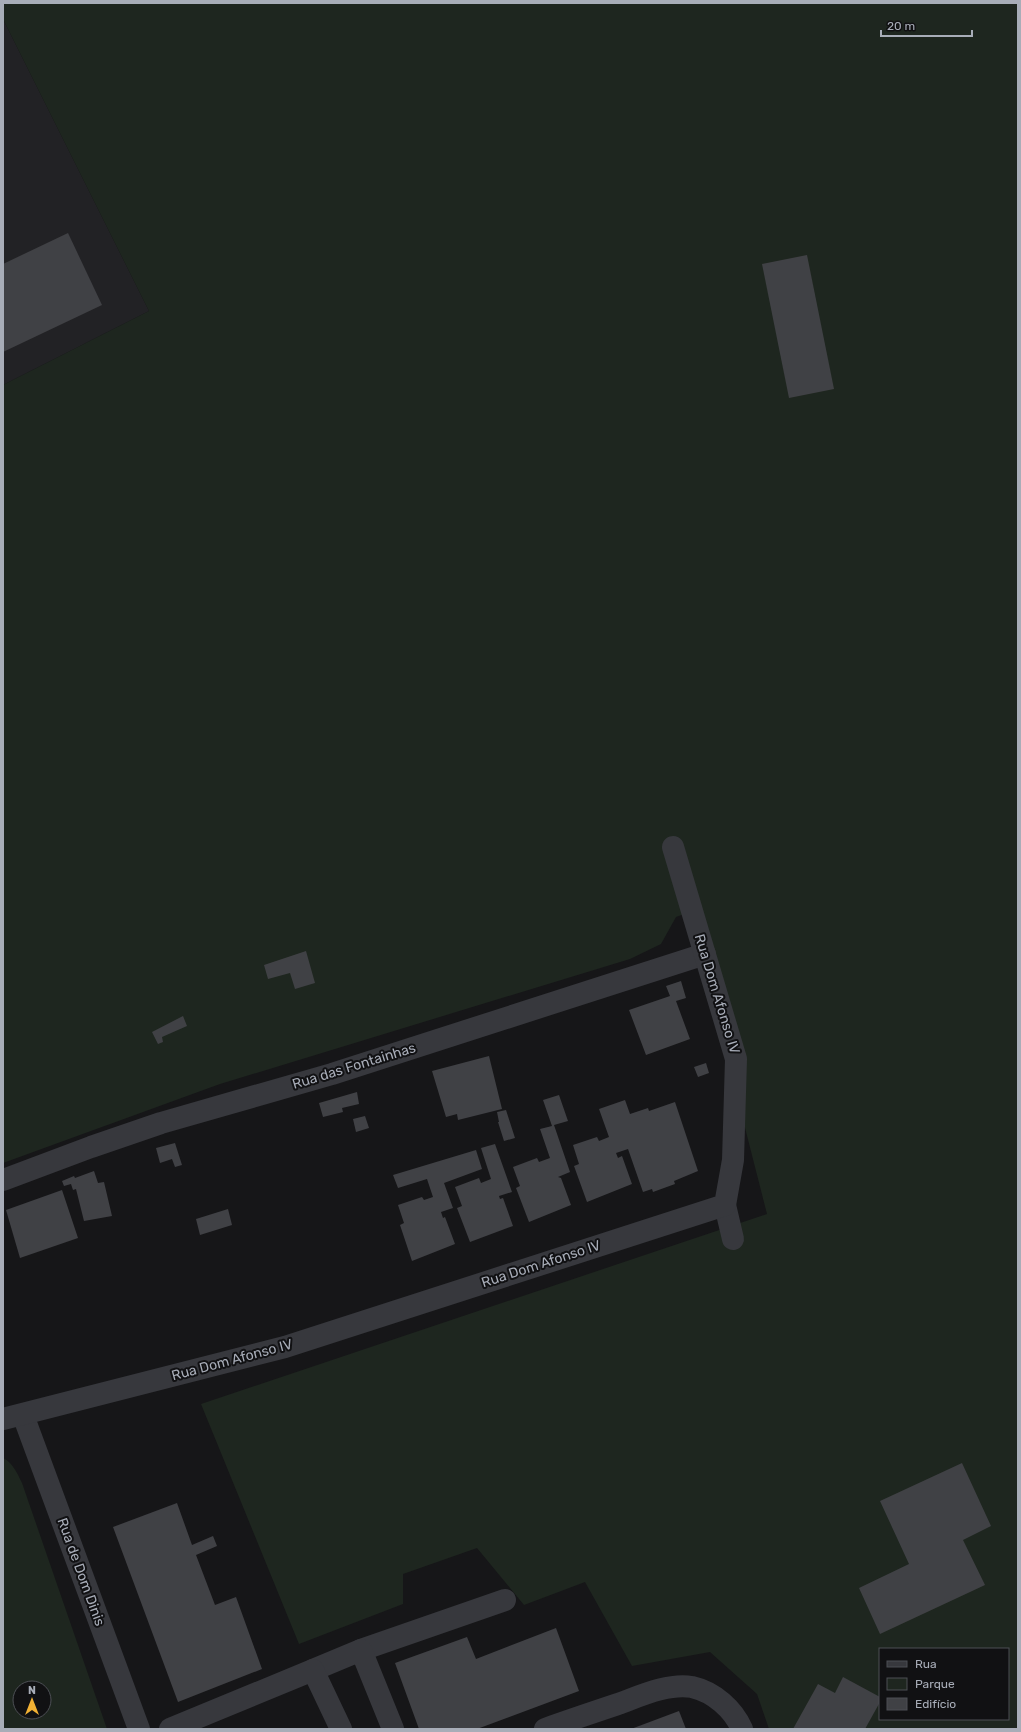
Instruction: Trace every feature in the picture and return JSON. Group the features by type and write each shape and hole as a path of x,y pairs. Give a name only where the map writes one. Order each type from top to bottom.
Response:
{"street":[{"name":"Rua Dom Afonso IV","path":"13,1417 285,1347 724,1205 733,1160 736,1059 673,848"},
{"name":"Rua das Fontainhas","path":"3,1180 161,1123 332,1074 705,954"},
{"path":"724,1205 733,1239"},
{"name":"Rua de Dom Dinis","path":"13,1417 139,1729"},
{"path":"170,1729 361,1650 505,1600"},
{"path":"361,1650 393,1729"},
{"path":"313,1670 341,1729"},
{"path":"545,1729 652,1692 671,1688 692,1687 719,1700 729,1709 742,1729"}],"shaded area":[{"path":"3,19 149,311 3,385"}],"green space":[{"path":"3,3 1018,3 1018,1729 769,1729 757,1694 710,1652 632,1666 585,1582 524,1605 477,1548 403,1574 403,1604 299,1644 201,1404 767,1214 690,912 676,917 661,944 630,959 220,1084 3,1163 3,385 149,311 3,19"},
{"path":"3,1458 12,1465 22,1483 107,1729 3,1729"}],"building":[{"path":"68,233 102,305 3,352 3,264"},
{"path":"807,255 834,389 789,398 762,264"},
{"path":"306,951 315,983 295,989 290,973 268,979 264,965"},
{"path":"681,981 686,998 676,1001 690,1039 646,1055 629,1010 670,996 666,986"},
{"path":"183,1016 187,1026 162,1037 163,1042 158,1044 152,1032"},
{"path":"489,1056 502,1109 458,1120 457,1114 446,1117 432,1071"},
{"path":"706,1063 709,1073 698,1077 694,1067"},
{"path":"357,1092 359,1104 342,1108 343,1112 323,1117 319,1103"},
{"path":"559,1095 568,1121 554,1125 570,1172 558,1177 561,1178 571,1205 529,1222 516,1188 520,1186 513,1167 537,1158 539,1162 550,1158 540,1129 552,1126 543,1100"},
{"path":"625,1100 630,1114 648,1108 649,1111 675,1102 698,1171 674,1181 675,1184 653,1192 652,1189 643,1192 628,1149 616,1153 618,1158 622,1156 632,1184 587,1202 574,1166 579,1164 573,1145 597,1137 599,1141 609,1137 599,1109"},
{"path":"506,1110 515,1138 504,1141 498,1122 497,1112"},
{"path":"365,1116 369,1128 356,1132 353,1119"},
{"path":"175,1143 182,1165 175,1167 172,1159 160,1163 156,1148"},
{"path":"495,1144 512,1192 499,1196 500,1199 503,1198 513,1226 470,1242 457,1208 462,1206 455,1187 479,1178 481,1183 491,1179 481,1148"},
{"path":"476,1150 482,1169 444,1183 453,1208 441,1212 443,1218 445,1217 455,1244 412,1261 400,1225 404,1223 398,1205 422,1197 424,1200 433,1197 427,1179 398,1188 393,1175"},
{"path":"94,1171 98,1183 104,1182 112,1216 84,1221 76,1189 73,1190 71,1184 64,1186 62,1181"},
{"path":"62,1190 78,1238 20,1258 6,1210"},
{"path":"228,1209 232,1225 200,1235 196,1219"},
{"path":"962,1463 991,1526 963,1540 985,1585 880,1634 859,1588 909,1564 880,1501"},
{"path":"177,1503 192,1545 213,1536 217,1546 196,1555 215,1605 236,1597 262,1669 178,1702 113,1527"},
{"path":"556,1628 579,1691 477,1729 419,1729 395,1663 467,1637 476,1659"},
{"path":"843,1677 879,1696 879,1704 865,1729 793,1729 818,1684 835,1693"},
{"path":"679,1711 686,1729 631,1729"}]}
